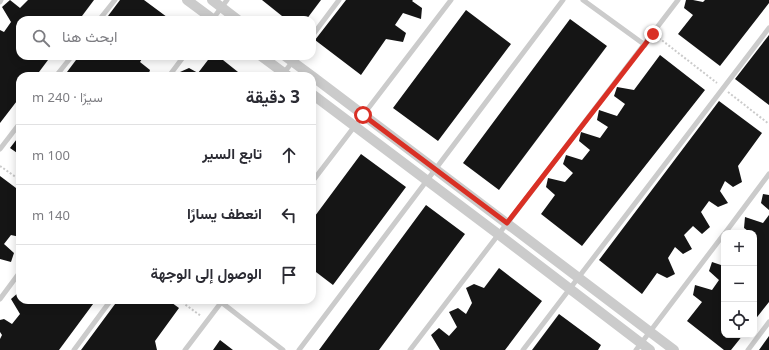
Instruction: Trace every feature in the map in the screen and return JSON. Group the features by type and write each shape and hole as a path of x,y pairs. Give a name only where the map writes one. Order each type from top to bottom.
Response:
{"street":[{"path":"187,0 207,16"},
{"path":"212,0 224,4 234,16"},
{"path":"266,60 281,72"},
{"path":"294,60 308,72"},
{"path":"316,79 674,350"},
{"path":"316,97 570,289 639,347 650,350"}],"lane":[{"path":"103,16 115,0"},
{"path":"316,31 339,0"},
{"path":"316,177 451,0"},
{"path":"299,350 563,0"},
{"path":"583,0 645,45"},
{"path":"410,350 678,0"},
{"path":"215,16 224,4"},
{"path":"523,350 769,28"},
{"path":"59,72 69,60"},
{"path":"172,72 181,60"},
{"path":"286,72 291,60"},
{"path":"0,149 16,128"},
{"path":"726,230 769,174"},
{"path":"639,347 721,237"},
{"path":"0,299 16,277"},
{"path":"74,350 108,304"},
{"path":"185,350 220,304"},
{"path":"226,304 283,350"},
{"path":"748,350 769,322"}],"path":[{"path":"653,34 769,124"},
{"path":"0,166 16,177"},
{"path":"184,304 207,321"}],"building":[{"path":"10,0 20,8 28,0 94,0 82,16 16,16 16,60 48,60 39,72 16,72 16,102 0,123 0,30 4,32 11,22 2,7"},
{"path":"120,0 144,0 166,16 108,16"},
{"path":"262,0 321,0 309,16 282,16"},
{"path":"346,0 413,0 412,1 422,8 421,19 403,13 395,25 406,33 403,42 386,39 361,75 316,41 316,39"},
{"path":"686,0 703,2 705,0 769,0 769,3 720,66 678,34 693,15 684,8"},
{"path":"466,10 511,44 438,141 393,108"},
{"path":"570,19 607,46 499,190 463,163"},
{"path":"769,35 769,105 735,79"},
{"path":"660,55 705,90 582,246 541,214 555,195 546,187 548,178 565,182 573,173 563,164 566,155 582,160 590,150 579,141 581,132 600,138 608,127 597,120 599,110 617,116 625,104 614,96 617,87 634,90"},
{"path":"76,60 141,60 140,62 150,70 149,72 67,72"},
{"path":"208,60 223,60 238,72 199,72"},
{"path":"189,68 196,72 180,72"},
{"path":"719,101 762,133 738,166 742,182 733,187 725,181 720,191 728,203 718,207 709,201 701,212 710,227 702,234 693,226 684,235 692,249 683,254 675,247 668,258 675,274 667,278 657,273 642,294 599,260"},
{"path":"16,140 16,152 10,148"},
{"path":"361,154 406,187 333,285 316,272 316,215"},
{"path":"0,176 16,188 16,236 11,235 4,244 14,253 11,262 0,259"},
{"path":"763,194 769,195 769,210 761,203"},
{"path":"426,205 465,234 379,350 319,350"},
{"path":"769,215 769,302 757,317 757,230 747,230 744,228 745,217 763,223"},
{"path":"712,262 721,265 721,338 741,338 731,350 724,350 687,321 702,302 693,295 695,285 712,290 719,280 709,271"},
{"path":"499,268 542,301 505,350 440,350 431,335 439,328 449,336 457,327 449,312 458,308 466,314 472,303 466,288 474,284 484,288"},
{"path":"16,295 16,304 93,304 59,350 0,350 0,339 2,335 0,332 0,320 4,319 12,324 20,314 11,299"},
{"path":"115,304 174,304 179,308 155,341 157,350 81,350"},
{"path":"559,314 601,345 598,350 532,350"},
{"path":"769,336 769,350 759,350"},
{"path":"220,340 233,350 213,350"}],"route":[{"path":"363,115 507,223 653,34"}]}
